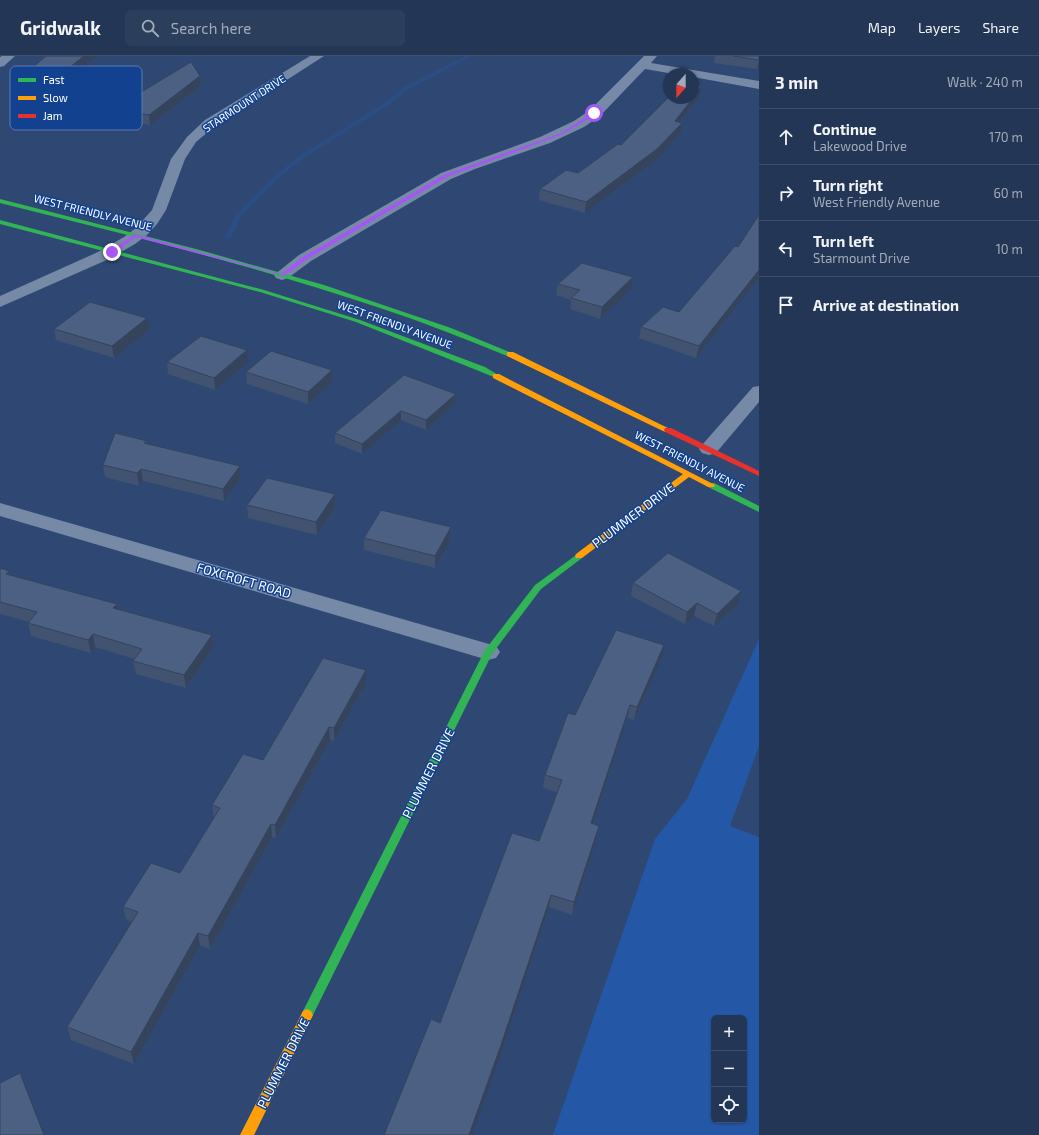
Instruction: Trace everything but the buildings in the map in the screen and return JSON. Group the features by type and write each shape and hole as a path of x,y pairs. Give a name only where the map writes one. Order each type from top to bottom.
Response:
{"main road":[{"name":"WEST FRIENDLY AVENUE","path":"0,201 135,235 282,275 379,304 455,331 519,358 759,474"},
{"name":"WEST FRIENDLY AVENUE","path":"0,222 262,290 366,324 482,369 759,509"},
{"name":"PLUMMER DRIVE","path":"247,1135 488,652 538,587 688,474"}],"street":[{"path":"0,64 9,56"},
{"name":"STARMOUNT DRIVE","path":"0,302 112,252 135,235 146,226 159,211 177,159 195,135 210,123 318,56"},
{"path":"282,275 305,258 446,176 545,140 578,124 594,113 646,61 759,85"},
{"path":"708,449 759,391"},
{"name":"FOXCROFT ROAD","path":"0,509 488,652"}],"shaded area":[{"path":"759,639 759,746 730,826 759,837 759,1135 553,1135 655,839 687,799"}],"waterway":[{"path":"228,238 237,217 277,177 300,158 388,103 406,88 470,56"}],"traffic: fast":[{"path":"0,201 258,268 322,287 448,329 510,354"},
{"path":"0,222 262,291 358,321 482,369 496,376"},
{"path":"711,485 759,509"},
{"path":"307,1015 488,652 538,587 579,556"}],"traffic: slow":[{"path":"510,354 668,430"},
{"path":"496,376 711,485"},
{"path":"579,556 688,474"},
{"path":"247,1135 307,1015"}],"traffic: jam":[{"path":"668,430 759,474"}],"route":[{"path":"112,252 135,235 282,275 305,258 446,176 562,133 594,113"}]}
